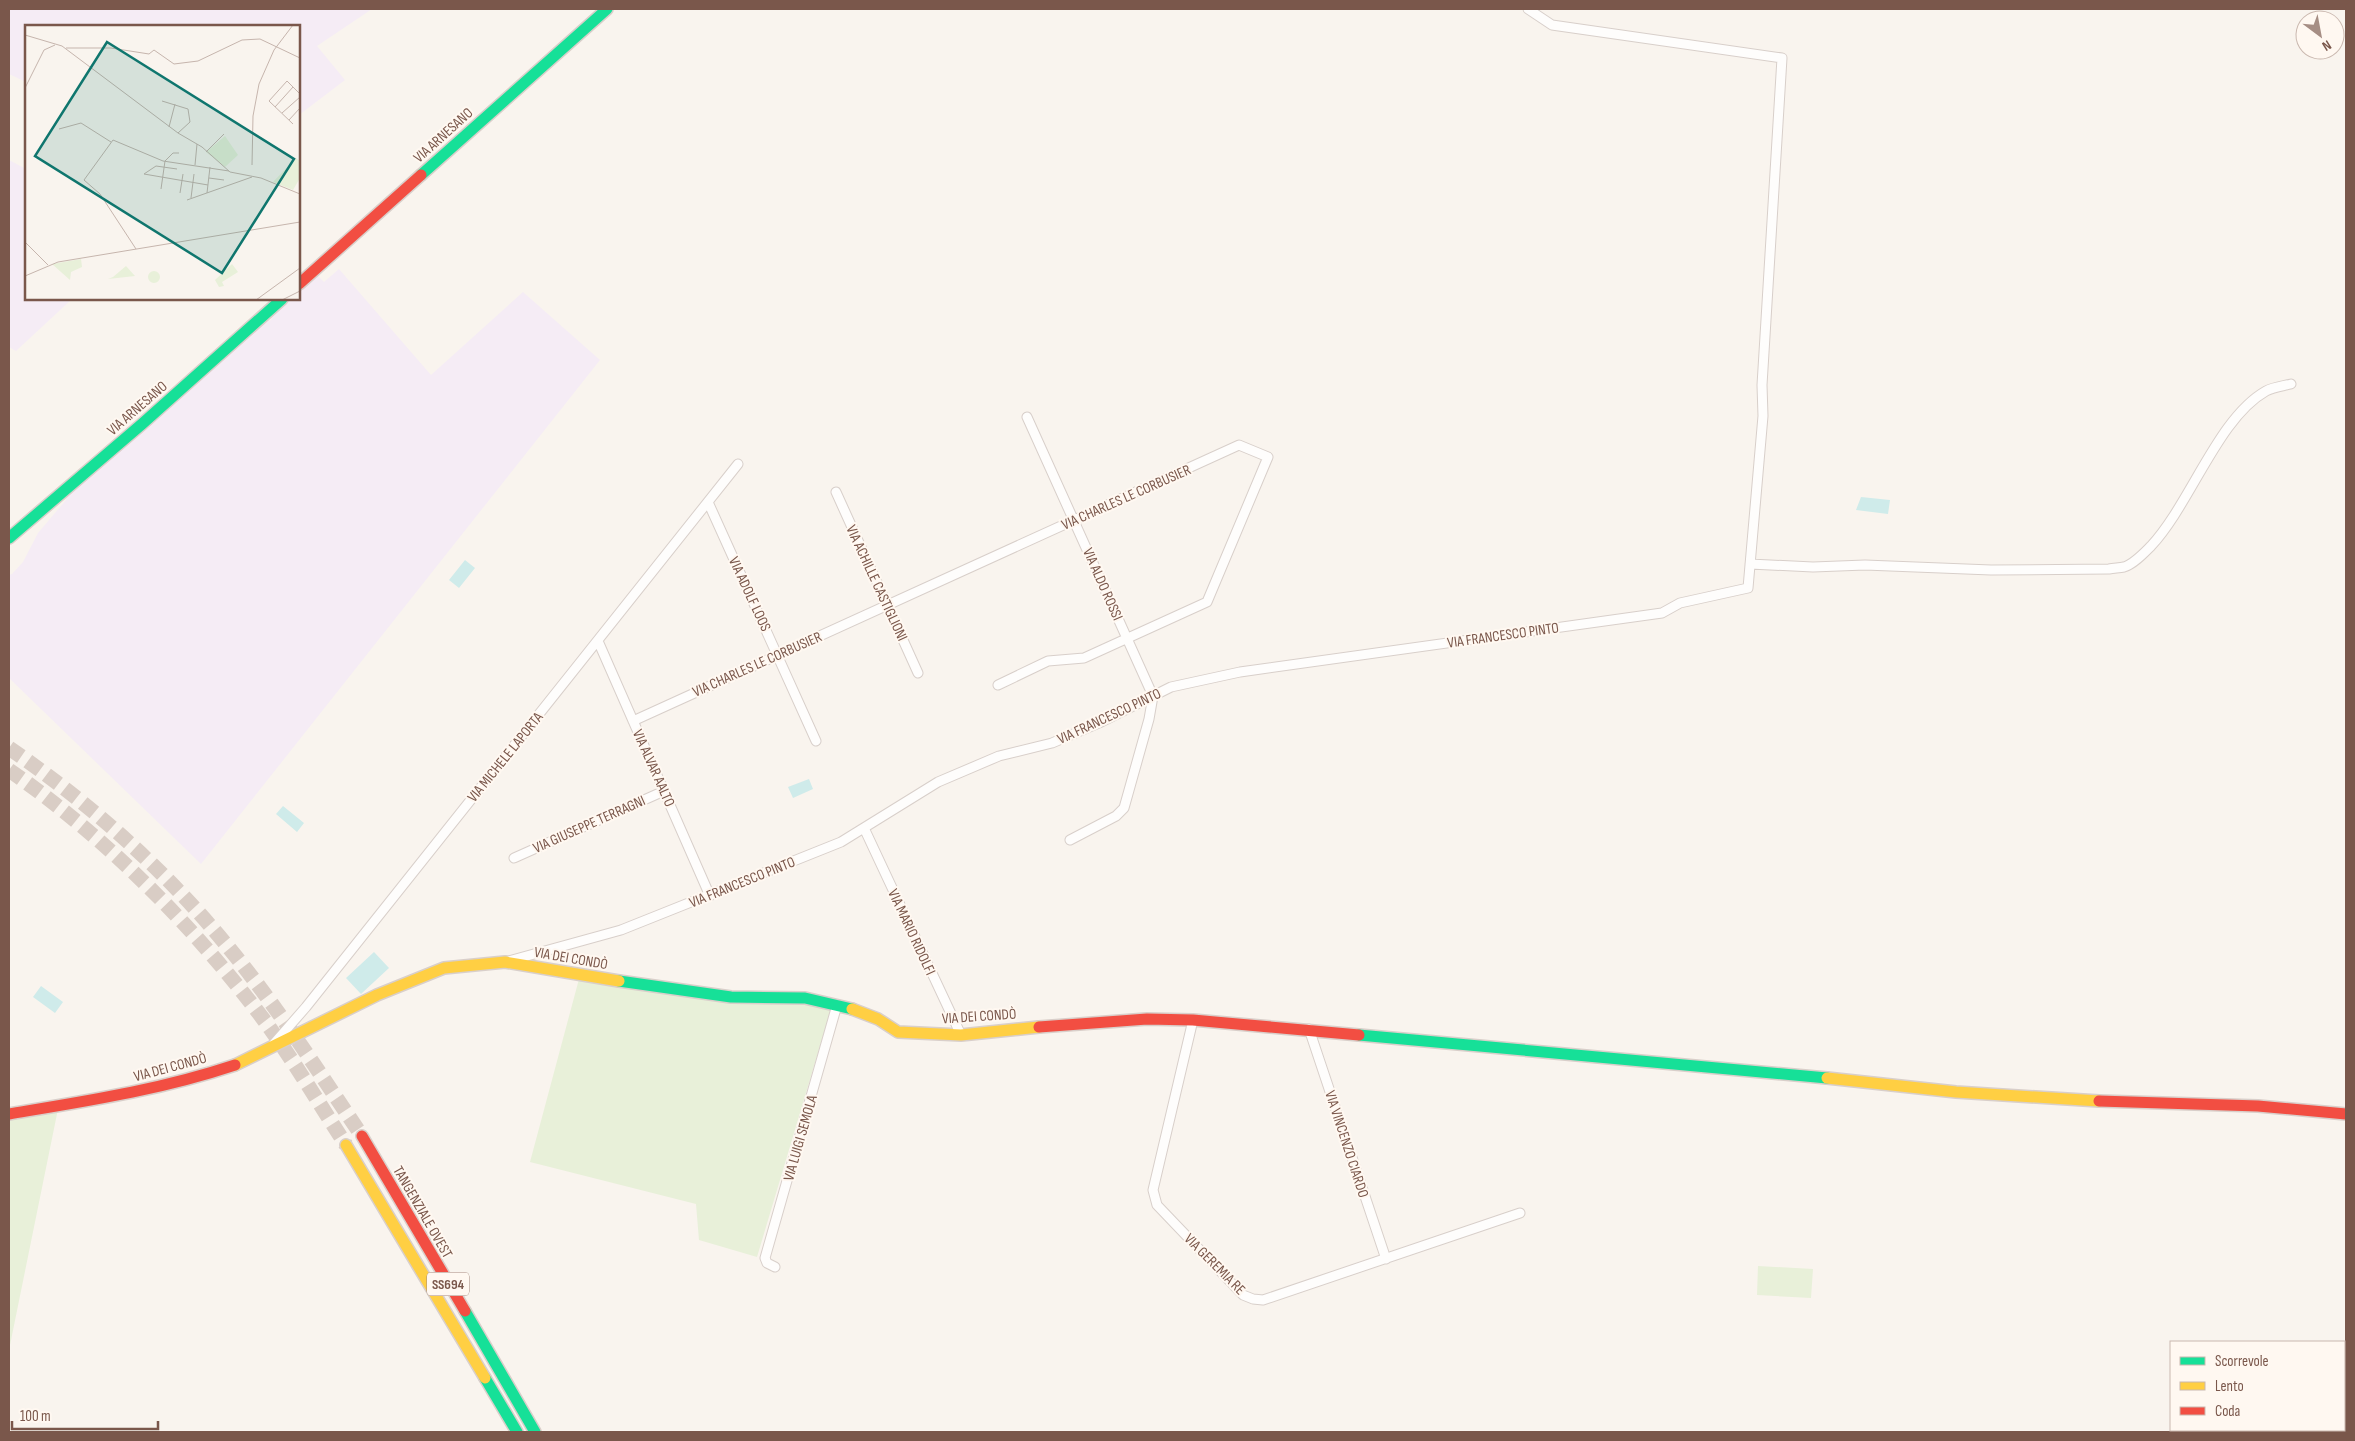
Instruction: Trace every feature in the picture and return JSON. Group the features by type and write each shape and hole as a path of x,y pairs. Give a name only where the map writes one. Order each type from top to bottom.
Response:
{"main road":[{"name":"VIA ARNESANO","path":"300,283 607,9"},
{"name":"VIA ARNESANO","path":"9,538 142,424 281,300"},
{"name":"VIA DEI CONDÒ","path":"9,1114 139,1092 186,1081 243,1062 377,995 444,968 505,962 731,997 804,998 837,1005 878,1019 898,1032 961,1035 1000,1030 1147,1019 1194,1020 1309,1029 1536,1052 1737,1068 1956,1092 2088,1101 2258,1106 2346,1114"},
{"name":"TANGENZIALE OVEST","path":"362,1136 535,1432"},
{"name":"TANGENZIALE OVEST","path":"346,1145 517,1432"}],"street":[{"path":"1528,9 1552,25 1782,58 1762,385 1763,416 1750,564 1813,567 1866,565 1991,570 2109,569 2126,566 2142,554 2166,528 2232,422 2250,402 2267,390 2292,384"},
{"name":"VIA ALDO ROSSI","path":"1027,417 1153,696"},
{"name":"VIA CHARLES LE CORBUSIER","path":"633,721 1240,445 1268,457 1207,602 1084,658 1048,661 998,685"},
{"name":"VIA MICHELE LAPORTA","path":"269,1049 312,999 738,464"},
{"name":"VIA ACHILLE CASTIGLIONI","path":"836,492 918,673"},
{"name":"VIA ADOLF LOOS","path":"708,502 816,741"},
{"name":"VIA FRANCESCO PINTO","path":"505,962 621,930 841,842 938,782 999,756 1052,743 1099,723 1171,687 1240,672 1662,613 1680,603 1748,588 1750,564"},
{"name":"VIA ALVAR AALTO","path":"598,641 710,896"},
{"path":"1070,840 1116,816 1124,808 1149,719 1153,696"},
{"name":"VIA GIUSEPPE TERRAGNI","path":"514,858 664,791"},
{"name":"VIA MARIO RIDOLFI","path":"864,828 961,1035"},
{"name":"VIA LUIGI SEMOLA","path":"775,1267 767,1263 766,1258 837,1005"},
{"name":"VIA GEREMIA RE","path":"1194,1020 1153,1190 1157,1205 1243,1295 1252,1299 1263,1300 1520,1213"},
{"name":"VIA VINCENZO CIARDO","path":"1309,1029 1386,1259"}],"shaded area":[{"path":"9,9 372,9 317,46 345,80 300,114 300,25 25,25 25,82 9,74"},
{"path":"9,160 25,168 25,300 71,300 16,351 9,347"},
{"path":"339,269 431,375 523,292 600,360 201,864 9,678 9,575 23,562 38,533 66,500 66,494 267,319 270,321 274,315 273,312 287,300 300,300 300,288 316,274 324,282"}],"green space":[{"path":"579,979 705,1000 804,1001 831,1009 757,1257 699,1240 696,1204 530,1162"},
{"path":"58,1109 9,1350 9,1119"},
{"path":"1758,1266 1813,1269 1811,1298 1757,1295"}],"water":[{"path":"1861,497 1890,500 1888,514 1856,510"},
{"path":"465,560 475,568 459,588 449,580"},
{"path":"809,779 813,789 793,798 788,787"},
{"path":"283,806 304,823 297,832 276,814"},
{"path":"374,952 389,968 361,994 346,978"},
{"path":"41,986 63,1002 55,1013 33,997"}],"tunnel":[{"path":"9,748 96,814 176,888 243,965 296,1037 362,1136"},
{"path":"9,770 81,825 148,886 180,919 267,1024 346,1145"}],"traffic: fast":[{"path":"421,175 607,9"},
{"path":"9,538 142,424 281,300"},
{"path":"619,981 731,997 805,998 852,1009"},
{"path":"1359,1035 1827,1078"},
{"path":"465,1311 535,1432"},
{"path":"485,1378 517,1432"}],"traffic: slow":[{"path":"235,1065 377,995 444,968 505,962 619,981"},
{"path":"852,1009 878,1019 898,1032 961,1035 1039,1027"},
{"path":"1827,1078 1956,1092 2099,1101"},
{"path":"346,1145 485,1378"}],"traffic: jam":[{"path":"300,283 421,175"},
{"path":"1039,1027 1147,1019 1193,1020 1359,1035"},
{"path":"9,1114 151,1088 235,1065"},
{"path":"2099,1101 2258,1106 2346,1114"},
{"path":"362,1136 465,1311"}]}
